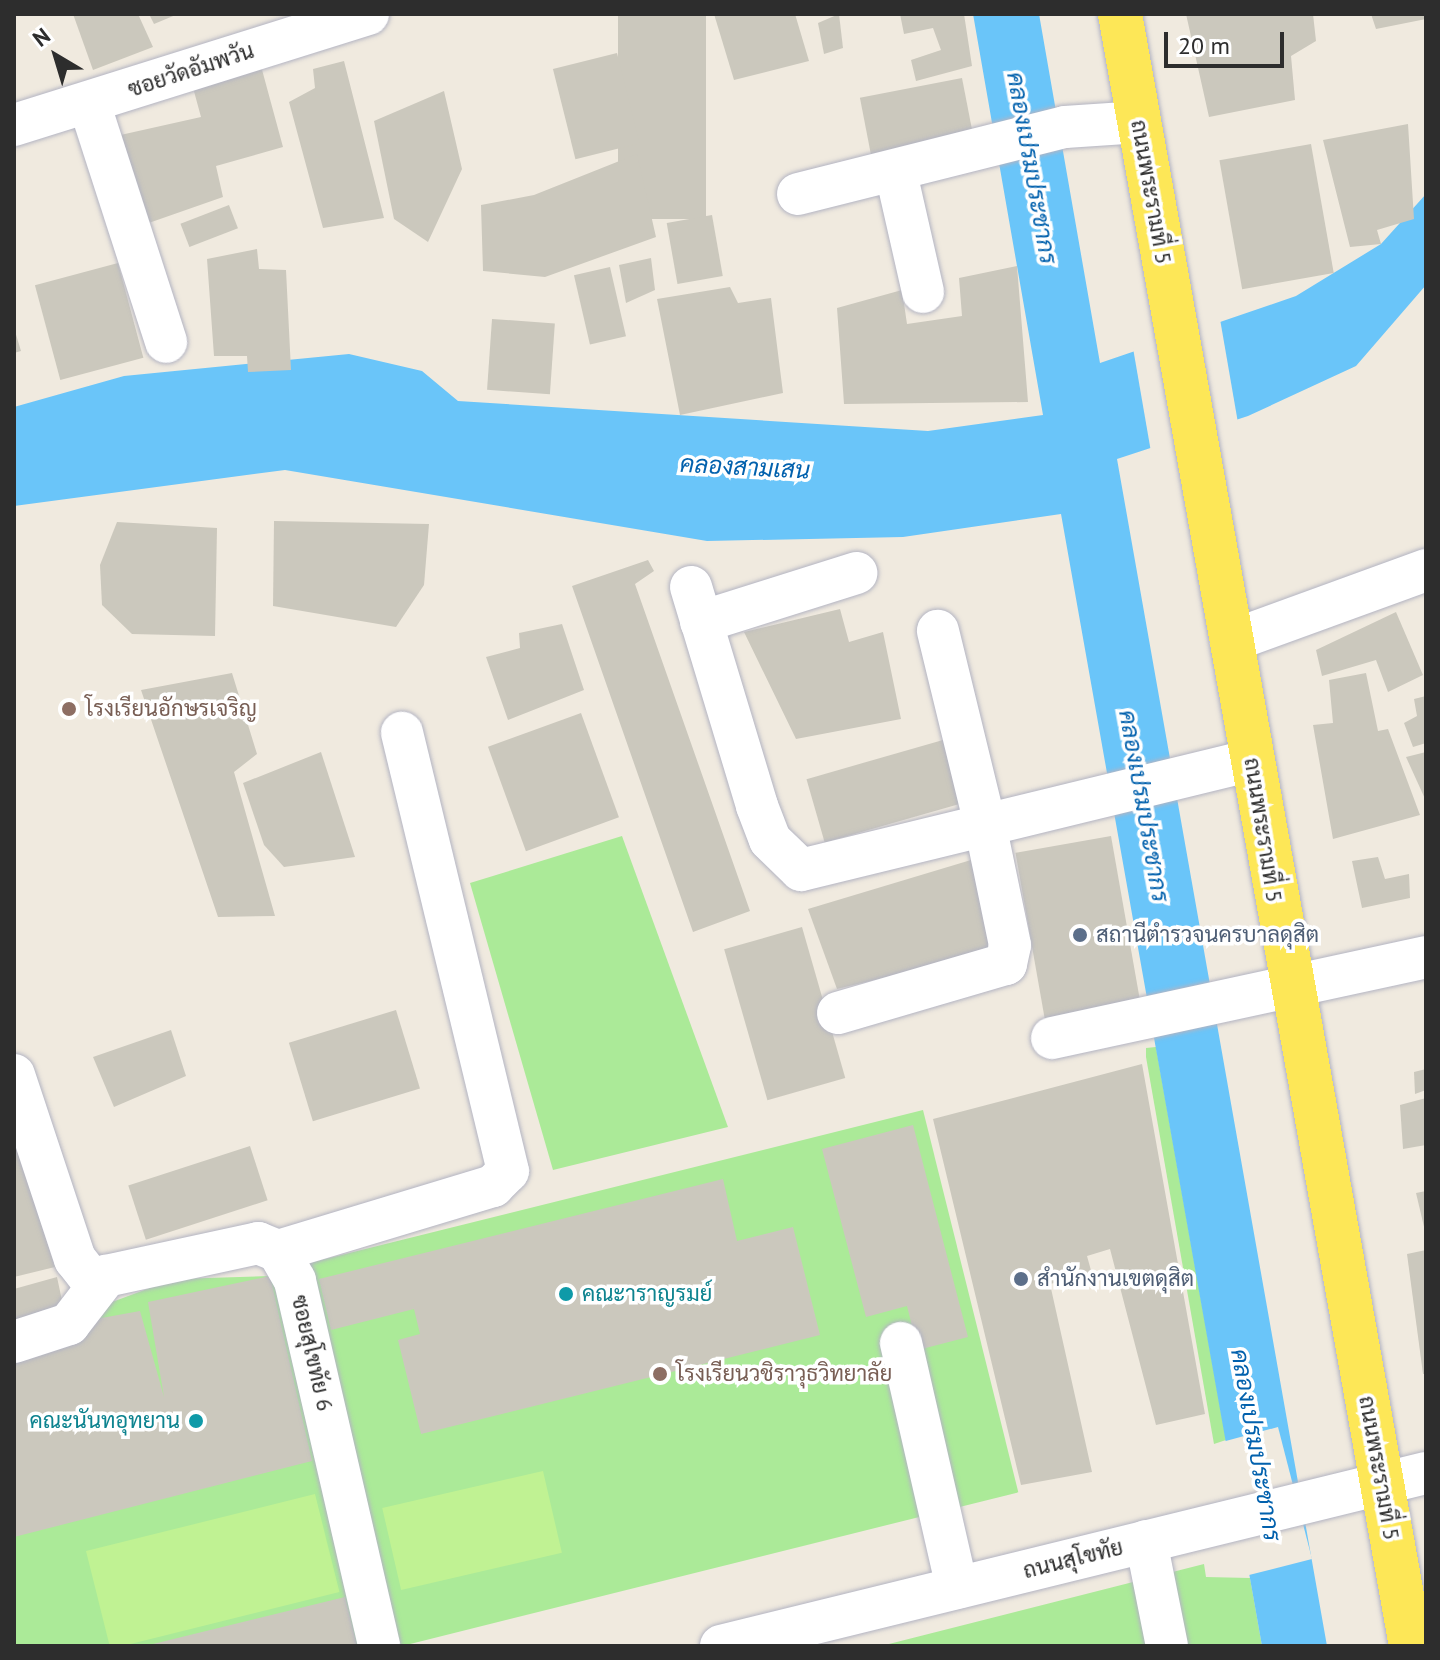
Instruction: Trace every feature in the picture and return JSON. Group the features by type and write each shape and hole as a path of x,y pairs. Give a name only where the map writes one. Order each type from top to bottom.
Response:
{"main road":[{"name":"ถนนพระรามที่ 5","path":"1120,14 1252,760 1288,985 1411,1646"}],"street":[{"name":"ซอยวัดอัมพวัน","path":"14,125 368,14"},
{"path":"89,103 166,342"},
{"path":"798,194 896,173 1065,127 1141,137"},
{"path":"896,173 923,292"},
{"path":"1228,625 1426,570"},
{"path":"856,573 696,605 757,806 784,858 801,870 825,868 1103,793 1252,760"},
{"path":"838,1013 1006,964 1010,945 985,824 938,631"},
{"path":"14,1342 69,1324 86,1310 95,1285 106,1276 258,1243 278,1251 493,1186 508,1171 402,733"},
{"path":"1052,1038 1146,1023 1288,985 1426,957"},
{"path":"14,1075 75,1259 95,1285"},
{"name":"ซอยสุโขทัย 6","path":"278,1251 295,1281 379,1646"},
{"path":"901,1343 957,1588"},
{"name":"ถนนสุโขทัย","path":"721,1646 1426,1473"},
{"path":"1146,1541 1167,1646"}],"green space":[{"path":"622,836 728,1127 553,1170 470,883"},
{"path":"1156,1047 1226,1440 1214,1444 1146,1057 1146,1048"},
{"name":"โรงเรียนวชิราวุธวิทยาลัย","path":"923,1110 1018,1492 400,1646 305,1264"},
{"path":"270,1276 283,1283 365,1646 14,1646 14,1354 104,1305 174,1279"},
{"path":"543,1471 562,1553 401,1590 382,1508"},
{"path":"315,1494 339,1592 123,1646 110,1646 86,1551"},
{"path":"1204,1564 1206,1577 1250,1578 1262,1646 881,1646"}],"water":[{"path":"973,14 1039,14 1100,363 1296,296 1381,244 1426,194 1426,285 1356,366 1248,416 1117,459 1327,1646 1262,1646 1061,514 903,537 707,541 285,470 14,506 14,407 124,376 349,354 422,371 458,401 928,431 1043,415"}],"pier":[{"path":"1220,319 1238,423 1151,452 1133,348"},
{"path":"1278,1427 1312,1559 1245,1576 1222,1442"}],"building":[{"path":"73,14 138,14 153,47 93,70"},
{"path":"149,14 178,14 154,24"},
{"path":"618,14 706,14 706,219 618,219"},
{"path":"714,14 795,14 809,61 734,80"},
{"path":"839,14 843,48 824,54 818,23"},
{"path":"900,14 964,14 972,66 916,81 911,60 941,50 933,28 904,34"},
{"path":"1186,14 1313,14 1316,41 1291,56 1295,100 1209,117"},
{"path":"1371,14 1426,14 1426,19 1376,29"},
{"path":"617,53 639,143 575,159 553,69"},
{"path":"344,61 384,218 323,228 289,102 315,88 313,69"},
{"path":"261,66 283,147 216,166 223,197 143,225 116,136 201,117 192,84"},
{"path":"962,78 973,137 871,157 860,98"},
{"path":"444,91 462,169 428,242 394,219 374,121"},
{"path":"1408,124 1414,219 1377,230 1381,244 1350,247 1323,140"},
{"path":"1311,144 1334,273 1242,289 1219,160"},
{"path":"637,154 656,237 545,277 483,271 481,205 534,195"},
{"path":"229,205 238,228 189,247 180,224"},
{"path":"712,215 723,276 677,284 667,223"},
{"path":"257,249 259,269 286,270 291,370 248,372 247,356 214,356 207,259"},
{"path":"651,258 655,290 626,303 619,265"},
{"path":"118,263 143,358 60,380 35,285"},
{"path":"1017,266 1028,402 844,404 837,308 902,290 907,324 962,316 959,278"},
{"path":"610,267 626,336 590,345 574,275"},
{"path":"730,287 738,303 771,298 783,393 680,415 657,299"},
{"path":"492,319 555,323 550,394 487,390"},
{"path":"14,328 21,351 14,353"},
{"path":"274,521 429,524 424,585 396,627 273,606"},
{"path":"117,522 217,528 215,636 132,634 102,605 100,565"},
{"path":"648,560 654,571 635,584 750,911 693,932 572,586"},
{"path":"840,609 849,642 883,632 901,719 796,739 744,632"},
{"path":"1396,612 1423,675 1388,692 1376,660 1322,676 1316,650"},
{"path":"562,624 584,690 508,720 486,657 520,648 519,633"},
{"path":"232,673 257,754 234,772 275,916 218,917 141,690"},
{"path":"1366,673 1378,731 1388,729 1420,815 1333,839 1313,725 1333,723 1329,680"},
{"path":"1426,696 1426,743 1413,747 1404,723 1417,716 1414,699"},
{"path":"581,713 619,817 526,851 488,747"},
{"path":"943,740 961,803 825,843 807,779"},
{"path":"321,752 355,857 284,867 264,845 243,783"},
{"path":"1426,752 1426,801 1406,757"},
{"name":"สถานีตำรวจนครบาลดุสิต","path":"1111,836 1143,1016 1047,1033 1015,853"},
{"path":"1378,857 1385,879 1409,874 1410,898 1362,908 1352,861"},
{"path":"971,860 995,951 837,989 808,909"},
{"path":"802,927 845,1078 767,1100 724,949"},
{"path":"396,1010 420,1088 313,1121 289,1043"},
{"path":"171,1030 186,1076 114,1107 93,1057"},
{"name":"สำนักงานเขตดุสิต","path":"1142,1064 1205,1414 1156,1425 1110,1249 1087,1256 1092,1274 1050,1284 1092,1472 1021,1485 933,1119"},
{"path":"1426,1069 1426,1090 1415,1094 1414,1072"},
{"path":"1426,1098 1426,1145 1403,1149 1400,1105"},
{"path":"913,1125 968,1337 918,1350 907,1306 866,1317 822,1149"},
{"path":"14,1137 55,1267 14,1277"},
{"path":"250,1146 268,1200 146,1240 128,1186"},
{"name":"คณะาราญรมย์","path":"723,1179 737,1241 793,1227 820,1335 421,1434 398,1340 420,1334 414,1309 331,1330 319,1279"},
{"path":"1426,1191 1426,1231 1425,1231 1416,1193"},
{"path":"1426,1250 1426,1374 1423,1374 1407,1254"},
{"name":"คณะนันทอุทยาน","path":"270,1276 312,1461 14,1537 14,1354 96,1319 140,1311 164,1397 148,1302"},
{"path":"57,1277 64,1310 14,1325 14,1289"},
{"path":"345,1597 357,1646 149,1646 149,1645"}],"place":[{"name":"โรงเรียนอักษรเจริญ","path":"69,709"},
{"name":"สถานีตำรวจนครบาลดุสิต","path":"1080,935"},
{"name":"สำนักงานเขตดุสิต","path":"1021,1279"},
{"name":"คณะาราญรมย์","path":"566,1294"},
{"name":"โรงเรียนวชิราวุธวิทยาลัย","path":"660,1374"},
{"name":"คณะนันทอุทยาน","path":"196,1421"}],"water label":[{"name":"คลองเปรมประชากร","path":"1032,168"},
{"name":"คลองสามเสน","path":"745,467"},
{"name":"คลองเปรมประชากร","path":"1144,806"},
{"name":"คลองเปรมประชากร","path":"1256,1445"}]}
